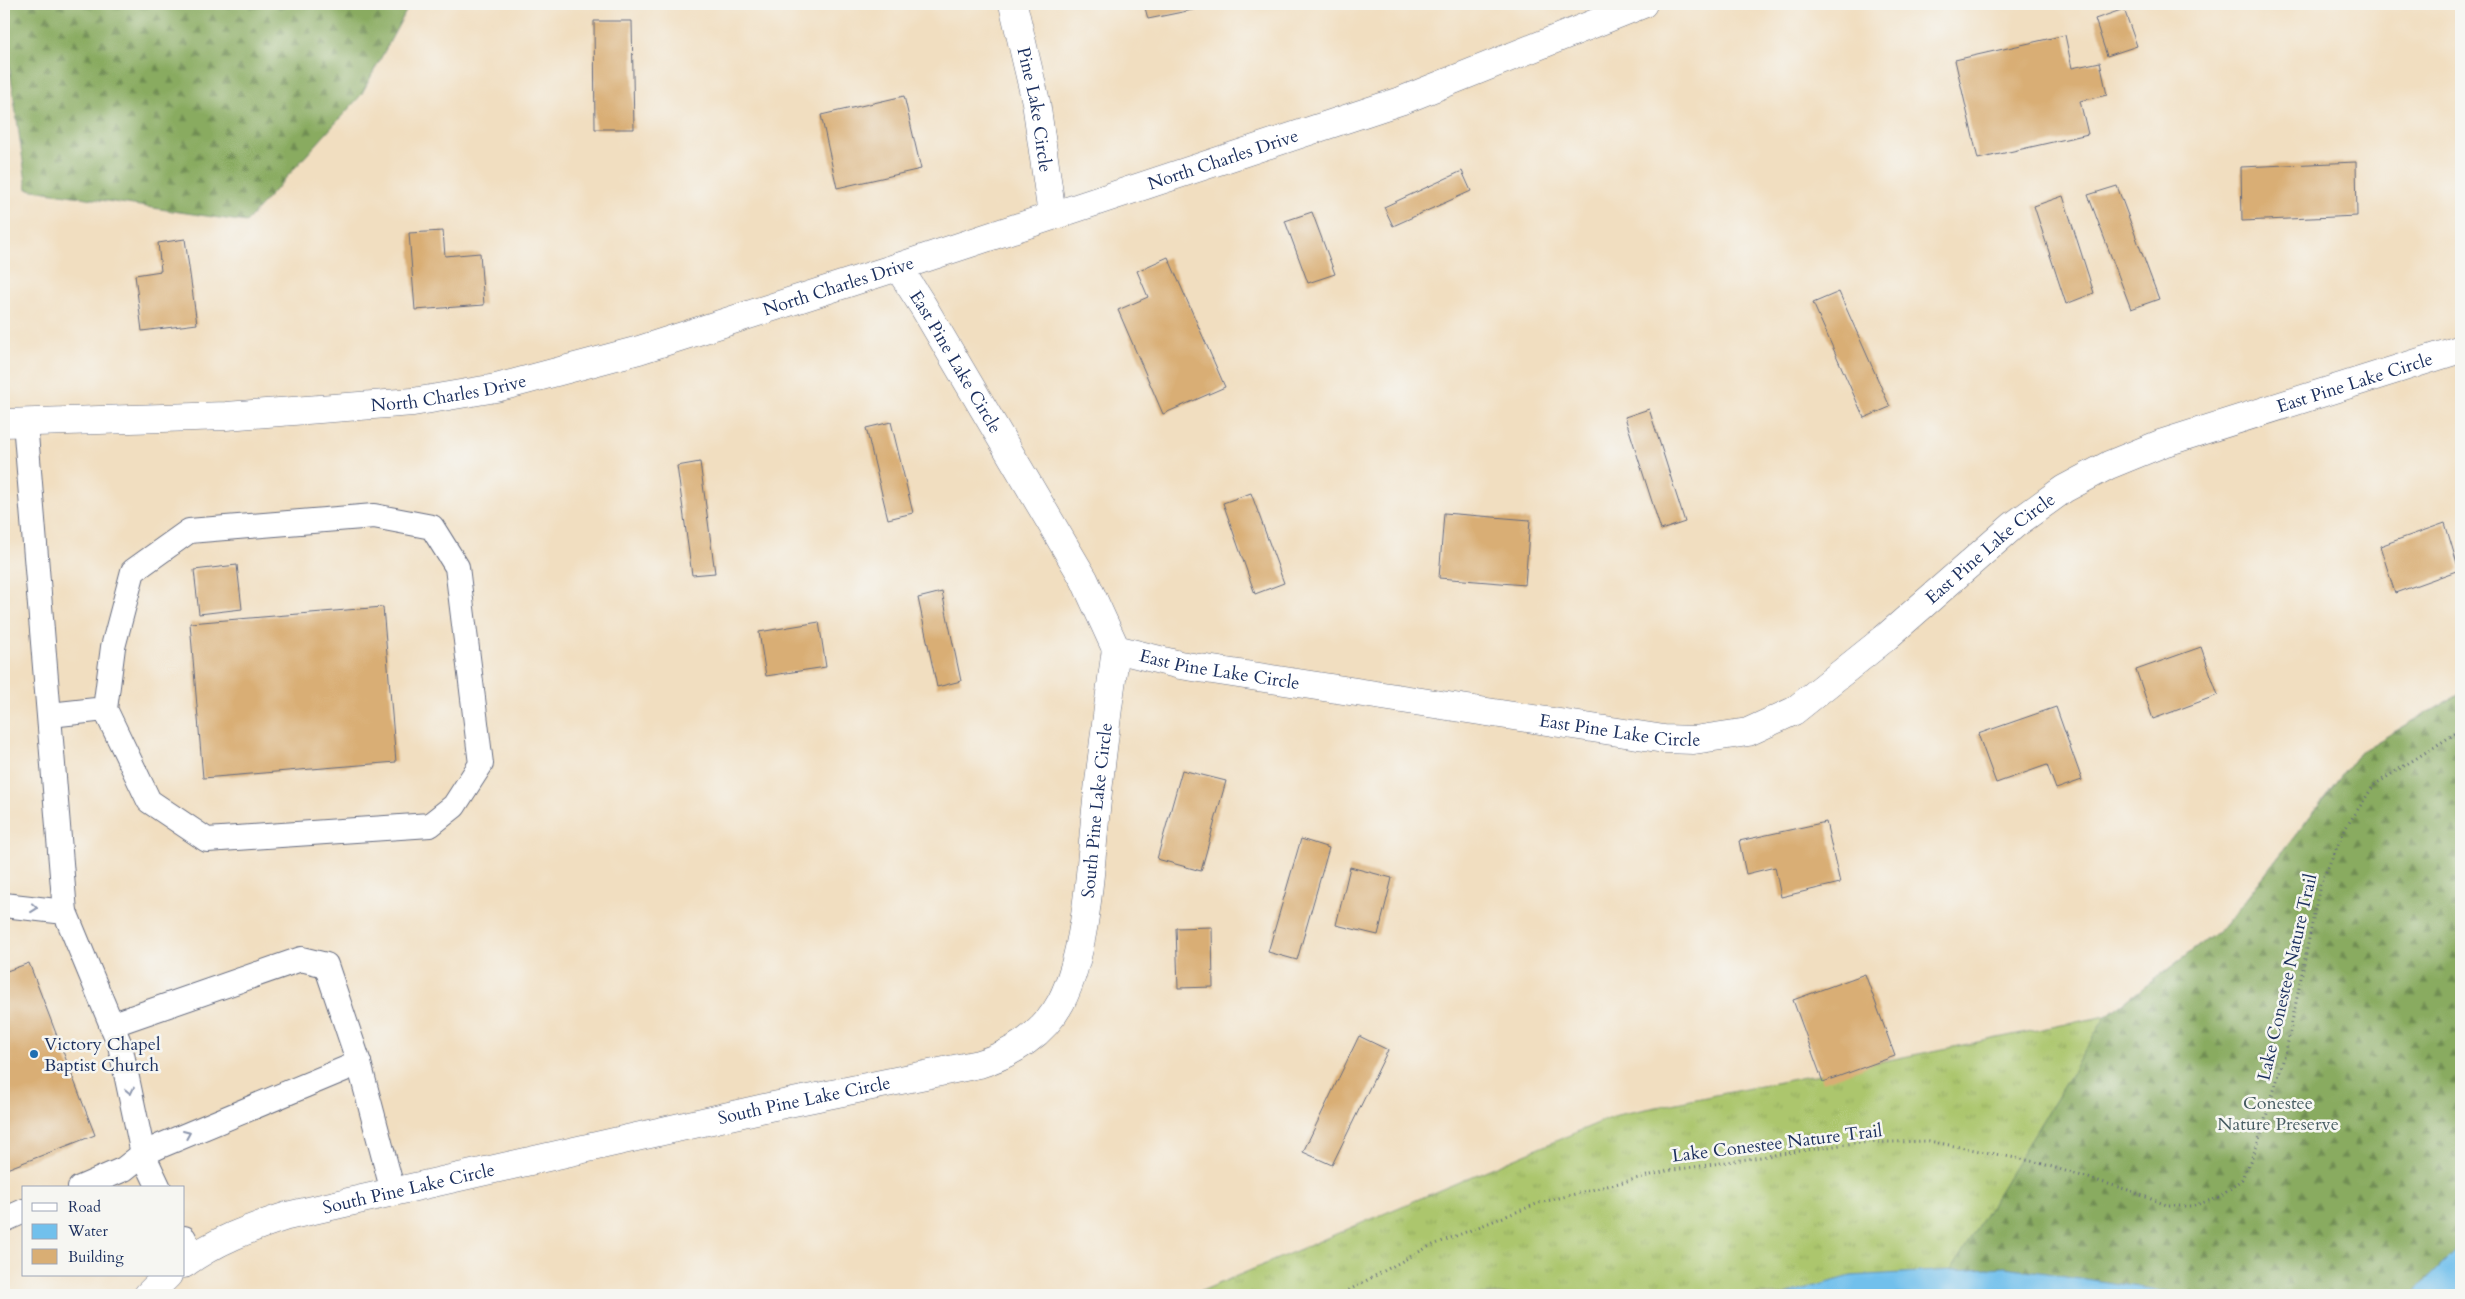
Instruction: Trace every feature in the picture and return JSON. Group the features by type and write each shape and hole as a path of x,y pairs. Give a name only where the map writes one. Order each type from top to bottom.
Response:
{"street":[{"name":"Pine Lake Circle","path":"1013,4 1036,102 1052,215"},
{"name":"North Charles Drive","path":"14,422 255,414 413,402 496,388 638,350 898,267 1403,100 1643,4"},
{"name":"East Pine Lake Circle","path":"898,267 923,306 1084,579 1116,649 1180,665 1664,738 1694,740 1748,732 1794,711 1884,639 2014,525 2064,489 2108,465 2163,443 2461,349"},
{"name":"South Pine Lake Circle","path":"187,1253 205,1248 257,1226 287,1216 769,1107 978,1064 1000,1058 1030,1040 1049,1020 1061,1003 1069,984 1079,945 1088,888 1103,743 1116,649"},
{"path":"148,1295 167,1276"}],"lane":[{"path":"14,422 50,715 65,912 101,994 120,1045 143,1154 158,1186"},
{"path":"374,516 432,527 457,567 481,764 454,806 430,825 207,840 149,801 105,709 113,647 132,571 148,559 189,531 374,516"},
{"path":"50,715 105,709"},
{"path":"4,905 65,912"},
{"path":"112,1025 301,959 326,965 359,1063 393,1192"},
{"path":"85,1186 124,1170 143,1154 359,1063"},
{"path":"4,1220 22,1212"}],"path":[{"name":"Lake Conestee Nature Trail","path":"1340,1295 1428,1247 1539,1203 1667,1171 1854,1143 1929,1141 2036,1162 2128,1190 2169,1206 2191,1206 2219,1198 2242,1179 2258,1146 2286,1051 2320,885 2345,829 2374,785 2461,730"}],"green space":[{"path":"4,4 410,4 361,95 246,222 27,189 4,29"},
{"name":"Conestee Nature Preserve","path":"2461,693 2461,1295 1192,1295 1617,1115 2106,1016 2225,926 2360,752"},
{"path":"2461,693 2461,1295 1936,1295 2106,1016 2225,926 2360,752"}],"water":[{"path":"2461,1245 2461,1295 2405,1295 2412,1294"},
{"path":"2006,1267 2192,1295 1786,1295 1851,1276"}],"building":[{"path":"1144,4 1201,4 1202,8 1148,19"},
{"path":"2124,9 2137,46 2107,56 2095,19"},
{"path":"594,21 632,21 634,129 595,129"},
{"path":"2065,35 2072,68 2100,62 2107,95 2080,101 2088,134 1978,159 1955,60"},
{"path":"904,96 921,169 837,188 821,115"},
{"path":"2356,162 2357,216 2242,221 2241,167"},
{"path":"1462,171 1471,191 1393,226 1384,207"},
{"path":"2117,186 2159,299 2131,309 2088,195"},
{"path":"2063,196 2094,293 2066,304 2034,206"},
{"path":"1312,212 1335,274 1308,283 1285,221"},
{"path":"443,231 445,256 480,253 484,305 415,310 409,233"},
{"path":"185,239 197,324 142,331 135,275 161,271 158,243"},
{"path":"1168,257 1225,387 1163,414 1118,310 1148,297 1137,271"},
{"path":"1839,292 1890,407 1864,418 1813,303"},
{"path":"1649,409 1685,522 1661,530 1625,417"},
{"path":"891,422 913,513 888,519 866,428"},
{"path":"700,462 715,573 692,575 677,466"},
{"path":"1251,493 1284,583 1255,594 1223,503"},
{"path":"1444,513 1530,520 1525,585 1439,578"},
{"path":"2445,523 2459,570 2395,593 2380,546"},
{"path":"237,565 242,609 199,614 194,570"},
{"path":"942,592 961,681 937,687 918,598"},
{"path":"383,607 396,762 203,778 190,623"},
{"path":"819,622 826,667 766,676 759,632"},
{"path":"2201,647 2218,695 2153,719 2136,670"},
{"path":"2056,707 2082,780 2056,789 2047,765 1996,783 1978,734"},
{"path":"1182,770 1226,781 1201,871 1157,859"},
{"path":"1826,822 1840,883 1781,897 1775,867 1746,874 1739,841"},
{"path":"1301,839 1329,848 1297,960 1268,952"},
{"path":"1350,867 1392,878 1378,935 1336,925"},
{"path":"1212,927 1213,987 1178,988 1176,928"},
{"name":"Victory Chapel Baptist Church","path":"29,963 95,1135 4,1170 4,972"},
{"path":"1865,974 1895,1056 1823,1082 1793,1000"},
{"path":"1359,1036 1388,1050 1332,1165 1303,1152"}],"place":[{"name":"Victory Chapel Baptist Church","path":"34,1054"}]}
